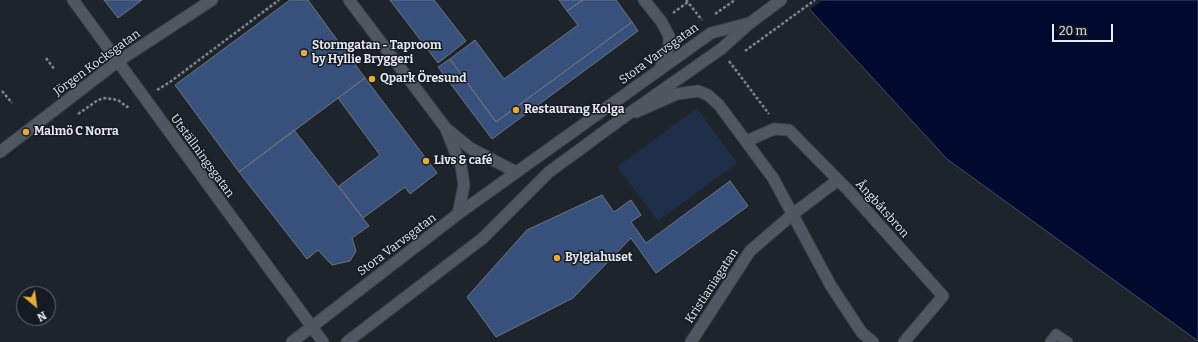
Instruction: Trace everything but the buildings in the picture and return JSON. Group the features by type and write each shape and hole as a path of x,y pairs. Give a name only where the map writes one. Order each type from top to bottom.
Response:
{"street":[{"name":"Utställningsgatan","path":"73,0 312,326"},
{"name":"Jörgen Kocksgatan","path":"0,152 118,62 212,0"},
{"path":"349,0 445,127 470,148 516,172"},
{"path":"644,0 661,21 669,36 669,47 660,69"},
{"path":"347,342 483,238 549,172 721,49 750,23 781,0"},
{"name":"Stora Varvsgatan","path":"292,342 458,214 711,33 750,23"},
{"path":"624,117 677,94 698,91 708,95 719,105 773,178 831,286 862,333 873,342"},
{"path":"445,127 461,166 464,185 458,214"},
{"path":"747,141 774,129"},
{"name":"Ångbåtsbron","path":"774,129 789,130 838,180 944,296 904,342"},
{"name":"Kristianiagatan","path":"691,342 750,251 793,214 838,180"},
{"path":"312,326 323,342"}],"lane":[{"path":"1050,342 1056,334 1068,342"}],"path":[{"path":"709,19 735,0"},
{"path":"742,53 815,0"},
{"path":"46,58 55,70"},
{"path":"730,62 770,115 774,129"},
{"path":"2,91 12,103"}],"shaded area":[{"path":"803,0 1198,0 1198,341 947,159 813,13"},
{"path":"697,108 737,163 658,221 617,167"}],"pier":[{"path":"801,0 823,0 808,11"}],"place":[{"name":"Stormgatan - Taproom by Hyllie Bryggeri","path":"304,53"},
{"name":"Qpark Öresund","path":"372,79"},
{"name":"Restaurang Kolga","path":"516,110"},
{"name":"Malmö C Norra","path":"26,132"},
{"name":"Livs & café","path":"426,161"},
{"name":"Bylgiahuset","path":"557,258"}]}
